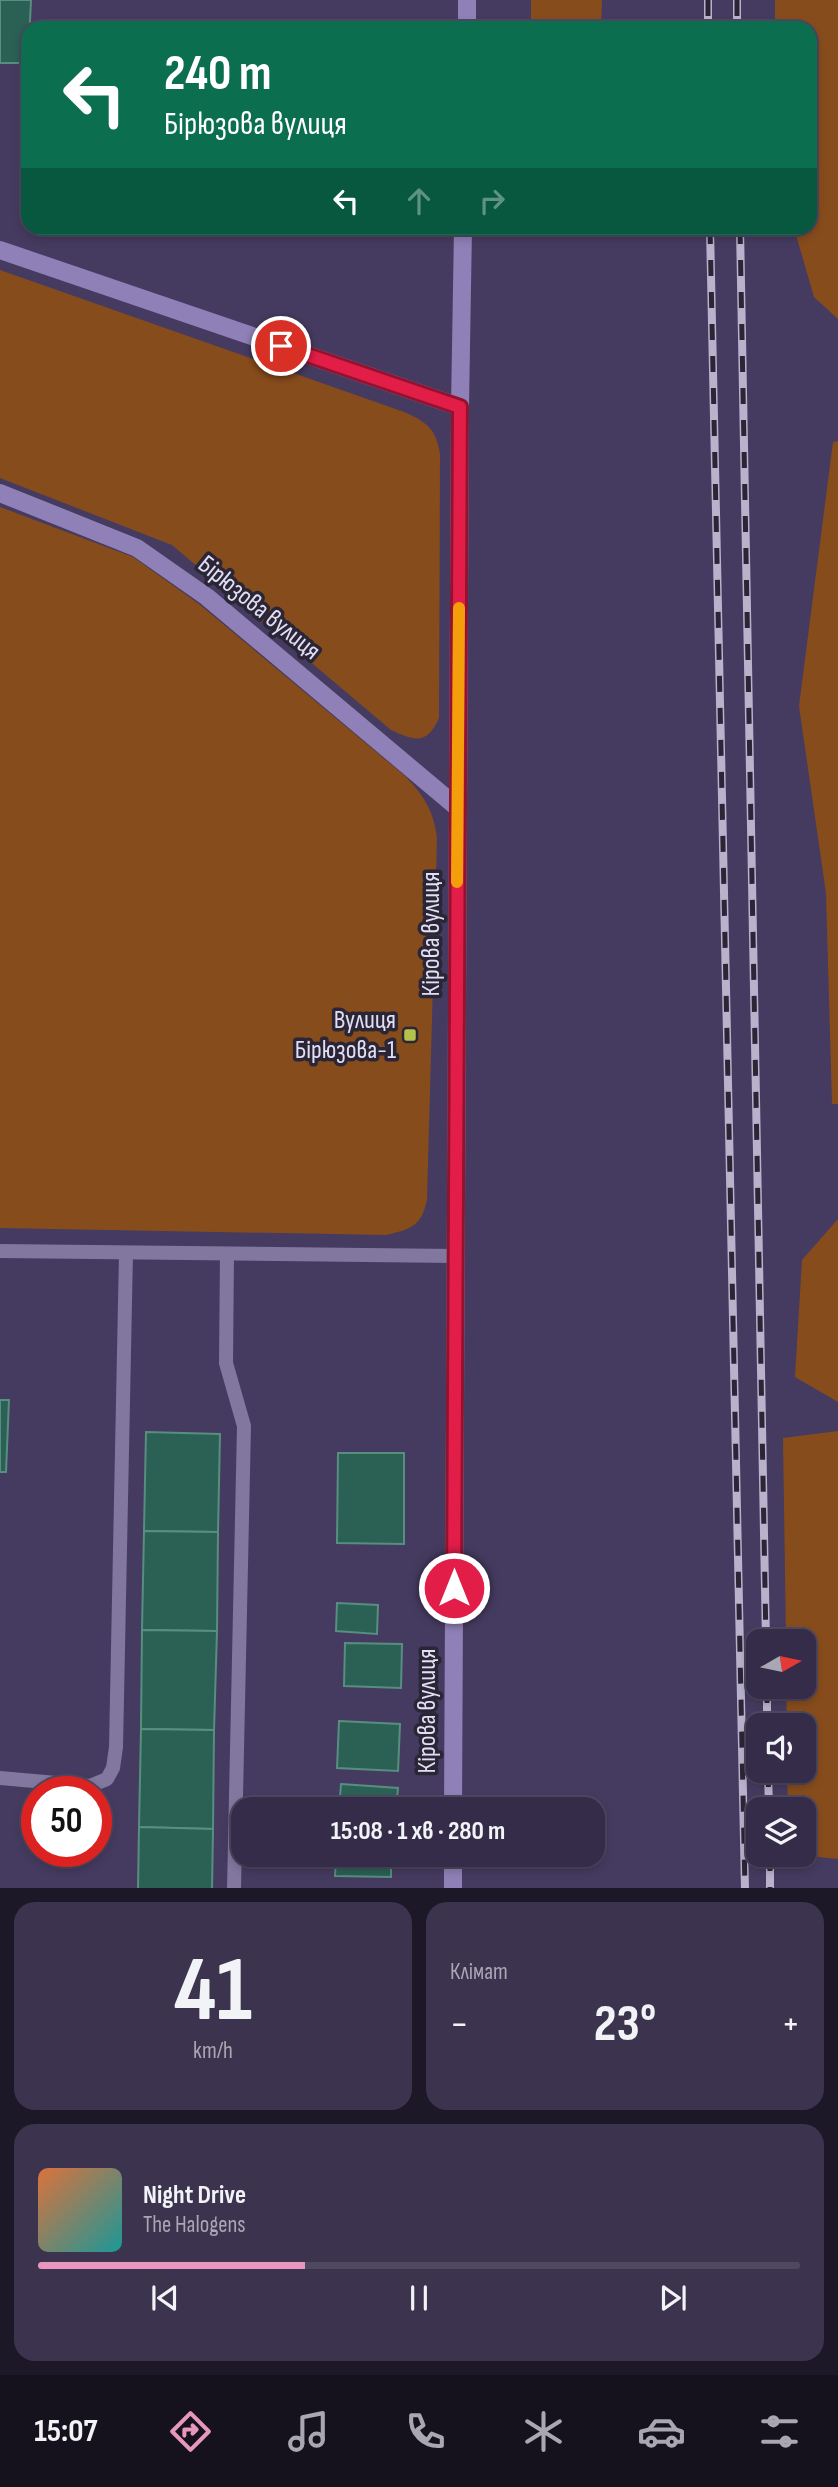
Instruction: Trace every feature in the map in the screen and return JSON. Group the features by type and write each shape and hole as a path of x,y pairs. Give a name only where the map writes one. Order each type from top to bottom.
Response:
{"main road":[{"path":"467,0 467,21"},
{"name":"Кірова вулиця","path":"453,1797 463,235"},
{"path":"0,250 460,407"},
{"name":"Бірюзова вулиця","path":"0,493 137,548 207,597 458,808"},
{"path":"453,1867 453,1888"}],"lane":[{"path":"0,1251 455,1256"},
{"path":"0,1778 89,1786 107,1779 113,1768 116,1747 126,1253"},
{"path":"228,1254 226,1363 244,1426 234,1888"}],"shaded area":[{"path":"531,0 602,0 601,21 531,21"},
{"path":"775,0 838,0 838,319 814,297 796,235 817,235 817,21 775,21"},
{"path":"0,270 404,412 429,427 440,454 439,718 430,733 425,737 414,738 391,730 172,545 0,478"},
{"path":"838,441 838,1104 832,1104 826,893 799,706 833,442"},
{"path":"0,507 133,557 199,604 405,776 427,804 437,839 427,1199 422,1215 409,1228 386,1235 0,1228"},
{"path":"838,1219 838,1402 795,1377 802,1260"},
{"path":"838,1431 838,1859 816,1857 816,1797 788,1797 787,1783 816,1783 816,1713 787,1713 786,1699 816,1699 816,1629 786,1629 783,1438"}],"building":[{"path":"0,0 31,0 30,21 21,21 21,63 0,63"},
{"path":"0,1400 9,1400 6,1472 0,1472"},
{"path":"146,1432 220,1434 218,1532 144,1531"},
{"path":"338,1453 404,1453 404,1544 337,1543"},
{"path":"144,1531 218,1532 217,1631 142,1630"},
{"path":"337,1603 378,1605 377,1634 336,1631"},
{"path":"142,1630 217,1631 214,1730 141,1729"},
{"path":"345,1643 402,1644 401,1688 344,1686"},
{"path":"339,1721 400,1724 398,1771 337,1768"},
{"path":"141,1729 214,1730 213,1829 139,1827"},
{"path":"341,1784 398,1788 397,1797 340,1797"},
{"path":"139,1827 213,1829 212,1888 138,1888"},
{"path":"335,1867 391,1867 391,1877 335,1876"}],"railway":[{"path":"708,0 708,21"},
{"path":"737,0 737,21"},
{"path":"710,235 745,1888"},
{"path":"740,235 766,1629"},
{"path":"767,1699 767,1713"},
{"path":"768,1783 769,1797"},
{"path":"770,1867 770,1888"}],"slow traffic":[{"path":"457,882 459,608"}],"place":[{"name":"Вулиця Бірюзова-1","path":"410,1035"}],"route":[{"path":"281,346 460,407 454,1588"}]}
